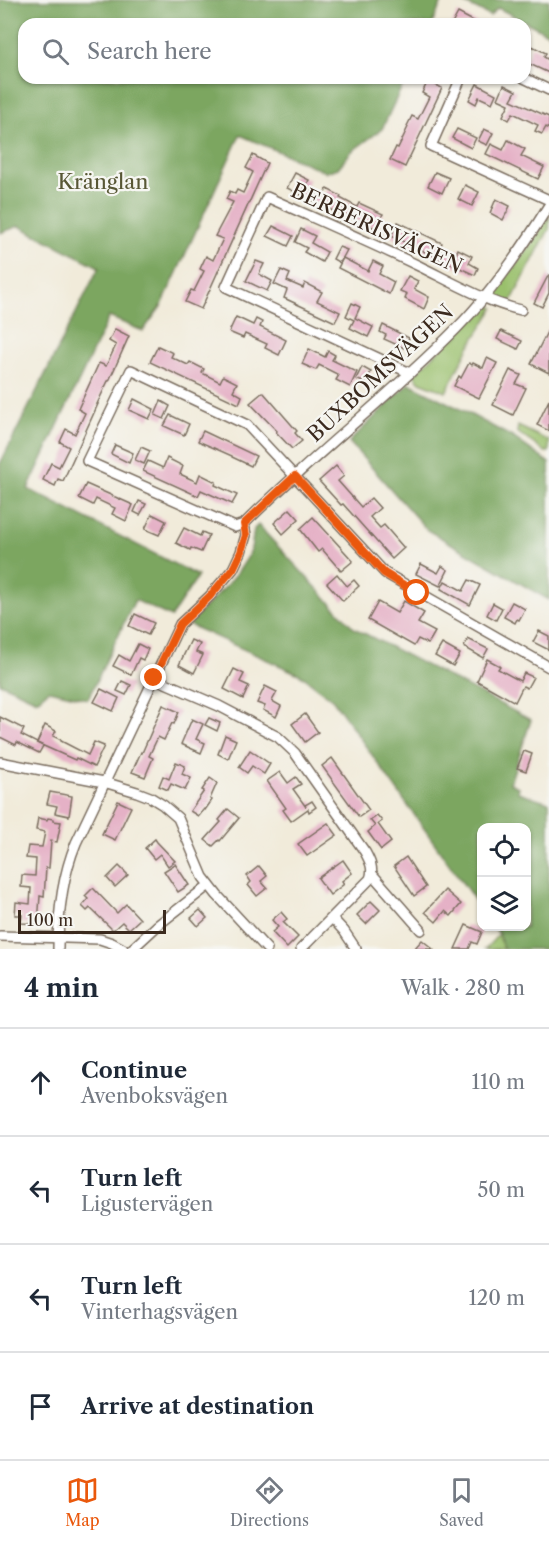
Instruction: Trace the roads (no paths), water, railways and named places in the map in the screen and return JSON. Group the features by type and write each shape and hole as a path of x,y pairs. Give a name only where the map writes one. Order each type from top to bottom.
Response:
{"street":[{"path":"531,81 549,90"},
{"path":"459,84 431,146 549,200"},
{"name":"BERBERISVÄGEN","path":"410,373 226,287 267,197 484,297"},
{"name":"BUXBOMSVÄGEN","path":"244,524 456,329 515,258 549,205"},
{"path":"484,297 508,308 521,310"},
{"path":"57,949 60,904 68,864 76,843 180,624 210,596 233,569 246,535 244,524 235,527 87,461 131,370 247,425 384,573 549,667"},
{"path":"154,678 219,706 278,737 295,753 371,863 370,879 301,949"},
{"path":"0,762 104,782 138,792 163,805 178,818 203,877 217,896 267,949"},
{"path":"372,874 421,930"},
{"path":"132,949 158,925 209,885"},
{"path":"332,918 356,949"},
{"path":"0,936 100,939 123,949"}],"park label":[{"name":"Kränglan","path":"103,181"}]}
